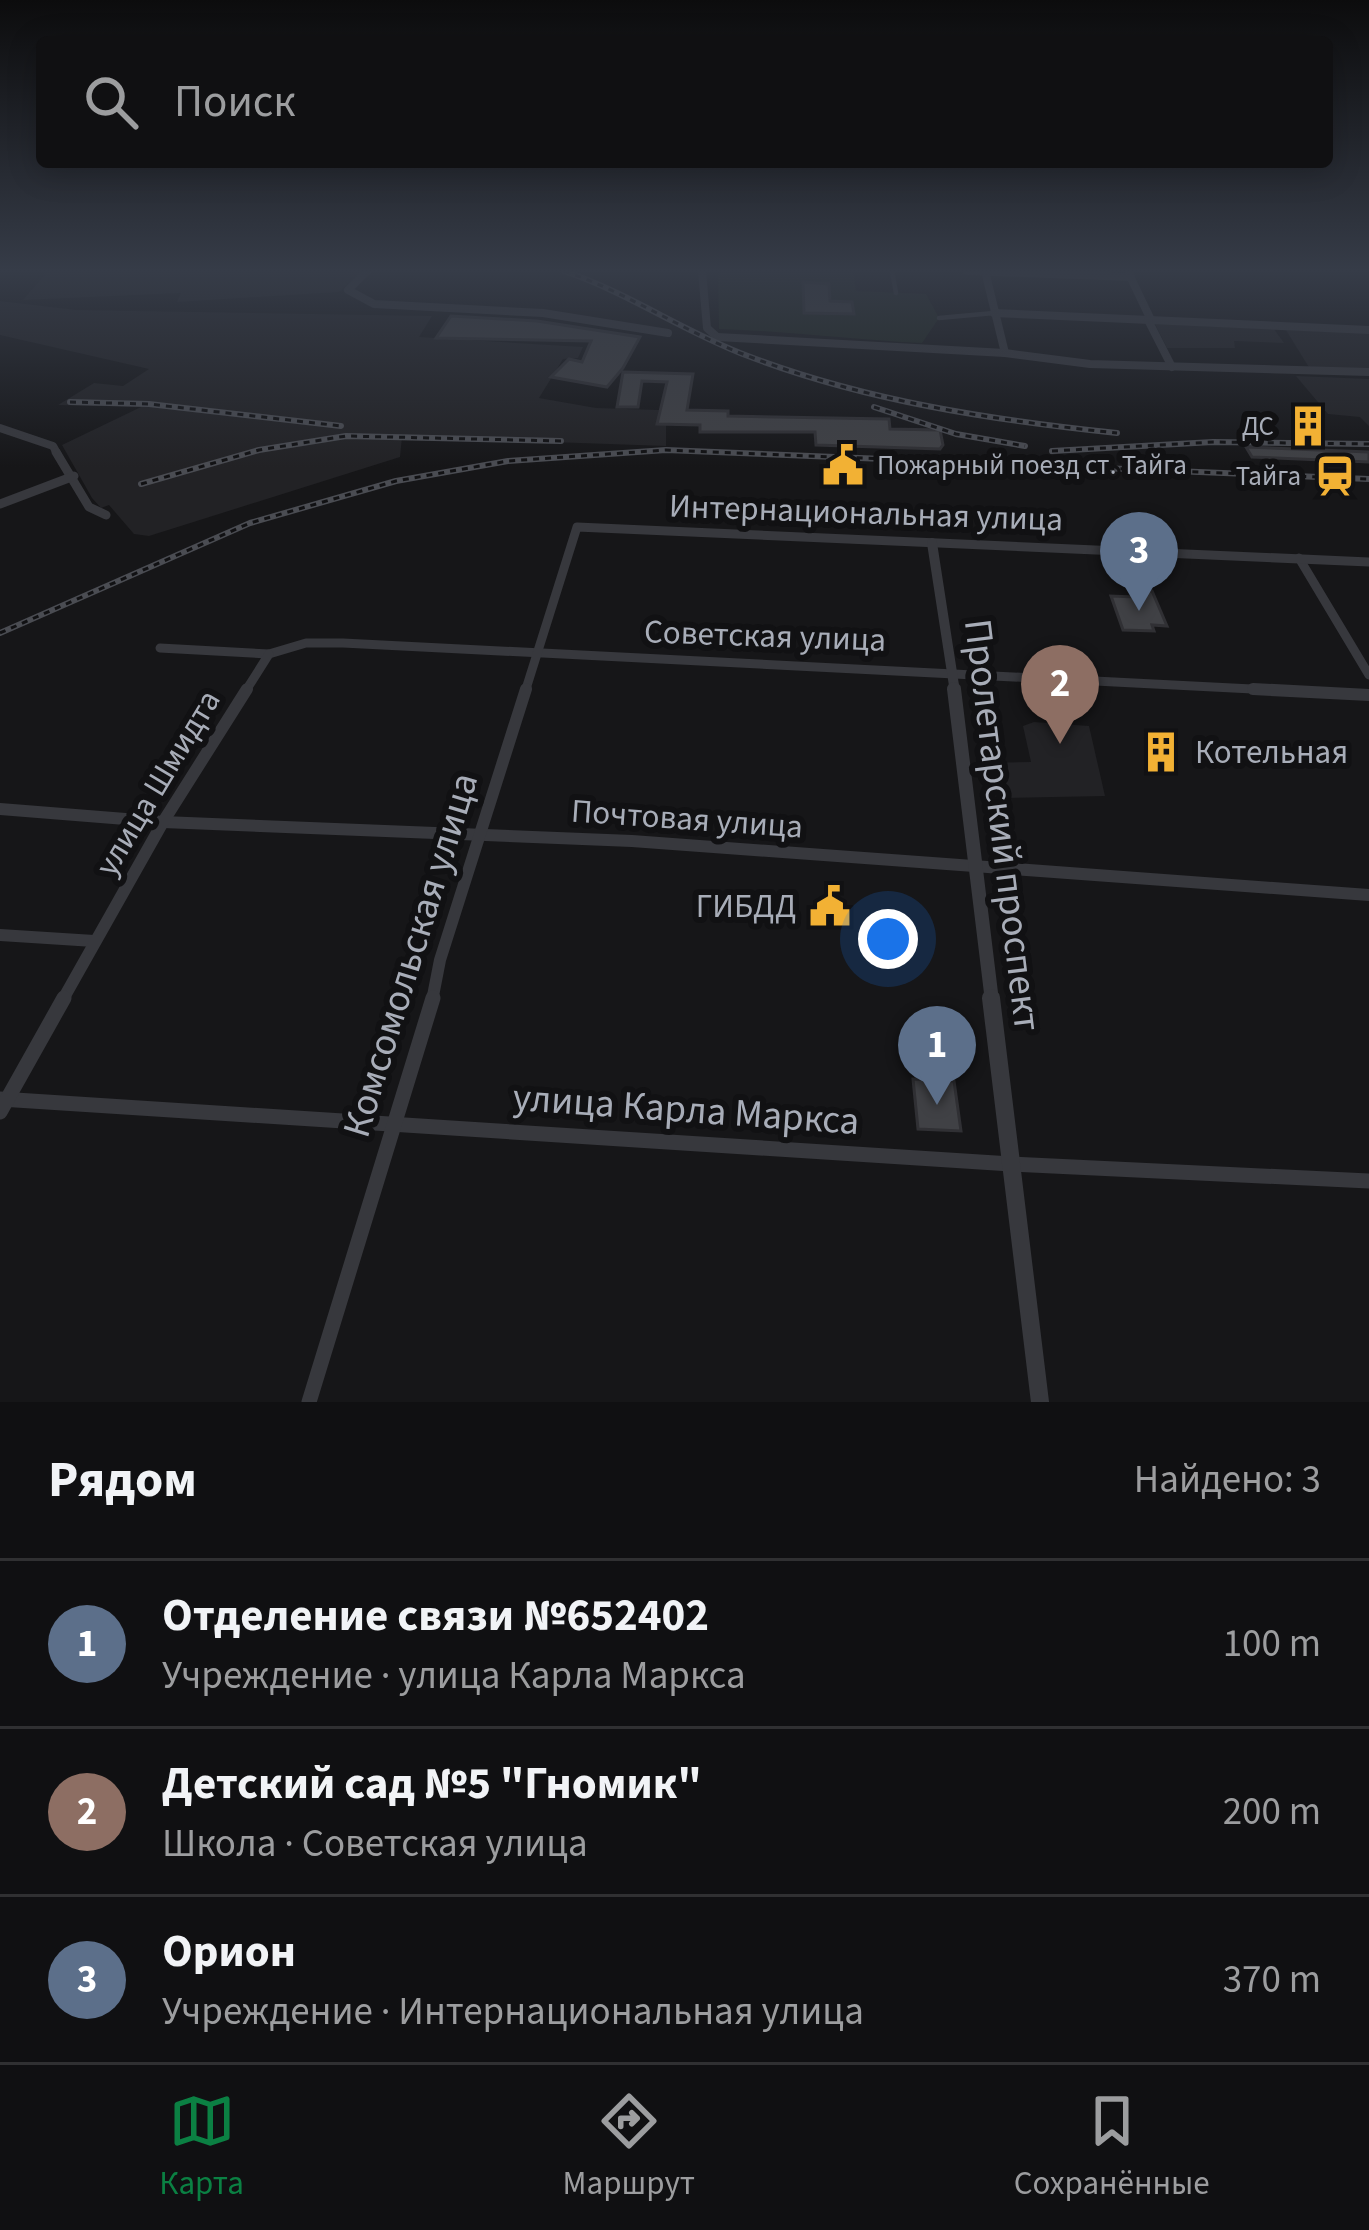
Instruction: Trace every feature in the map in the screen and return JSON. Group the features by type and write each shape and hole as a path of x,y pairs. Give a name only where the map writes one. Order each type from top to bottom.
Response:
{"street":[{"path":"1001,336 1005,352"},
{"path":"1158,336 1172,367"},
{"path":"717,337 1005,352 1090,364 1369,372"},
{"path":"2,430 53,446 89,506 106,515"},
{"path":"0,504 74,476"},
{"name":"Интернациональная улица","path":"577,527 1369,562"},
{"name":"Комсомольская улица","path":"309,1402 577,527"},
{"name":"Пролетарский проспект","path":"932,543 952,671 1040,1402"},
{"path":"1299,559 1369,675"},
{"name":"Советская улица","path":"160,648 268,654 306,643 344,643 1369,694"},
{"name":"улица Шмидта","path":"2,1104 163,822 268,654"},
{"name":"Почтовая улица","path":"0,809 163,822 482,833 1369,895"},
{"path":"0,935 94,941"},
{"name":"улица Карла Маркса","path":"2,1104 1369,1181"}],"shaded area":[{"path":"6,336 419,336 583,347 578,358 563,359 539,398 596,408 659,410 657,424 666,425 666,446 402,437 400,457 149,536 134,534 109,505 101,508 92,498 62,445 141,407 58,405 94,383 123,386 149,369"},
{"path":"831,336 926,336 922,343"},
{"path":"1161,336 1279,336 1284,343 1234,341 1235,348 1167,348"},
{"path":"1290,336 1369,336 1369,370 1310,369"},
{"path":"1296,376 1369,379 1369,426 1360,417 1328,414"},
{"path":"1034,722 1089,726 1105,796 1000,798 989,763 1031,762 1023,726"}],"building":[{"path":"640,337 607,387 551,377 569,359 582,362 591,341 436,338"},
{"path":"623,372 693,374 687,410 728,411 728,416 889,419 890,429 940,430 943,445 940,449 816,445 815,432 700,432 700,425 657,424 667,382 642,381 638,407 617,407"},
{"name":"Тайга","path":"1246,447 1369,452 1369,462 1252,457"},
{"path":"1134,590 1152,591 1167,626 1152,625 1154,631 1123,630 1111,596 1136,597"},
{"path":"913,1079 954,1081 961,1131 918,1129"}],"railway":[{"path":"705,336 793,372 884,397 976,415 1117,433"},
{"path":"70,402 149,404 341,426"},
{"path":"874,407 956,434 1025,446"},
{"path":"141,484 259,450 346,436 561,441"},
{"path":"1052,451 1213,442 1369,444"},
{"path":"0,633 250,523 396,481 508,461 666,450 1369,479"}],"place":[{"name":"ДС","path":"1308,426"},
{"name":"Пожарный поезд ст. Тайга","path":"843,465"},
{"name":"Тайга","path":"1335,476"},
{"name":"Орион","path":"1139,611"},
{"name":"Детский сад №5 \"Гномик\"","path":"1060,744"},
{"name":"Котельная","path":"1161,752"},
{"name":"ГИБДД","path":"830,906"},
{"name":"Отделение связи №652402","path":"937,1105"}]}
